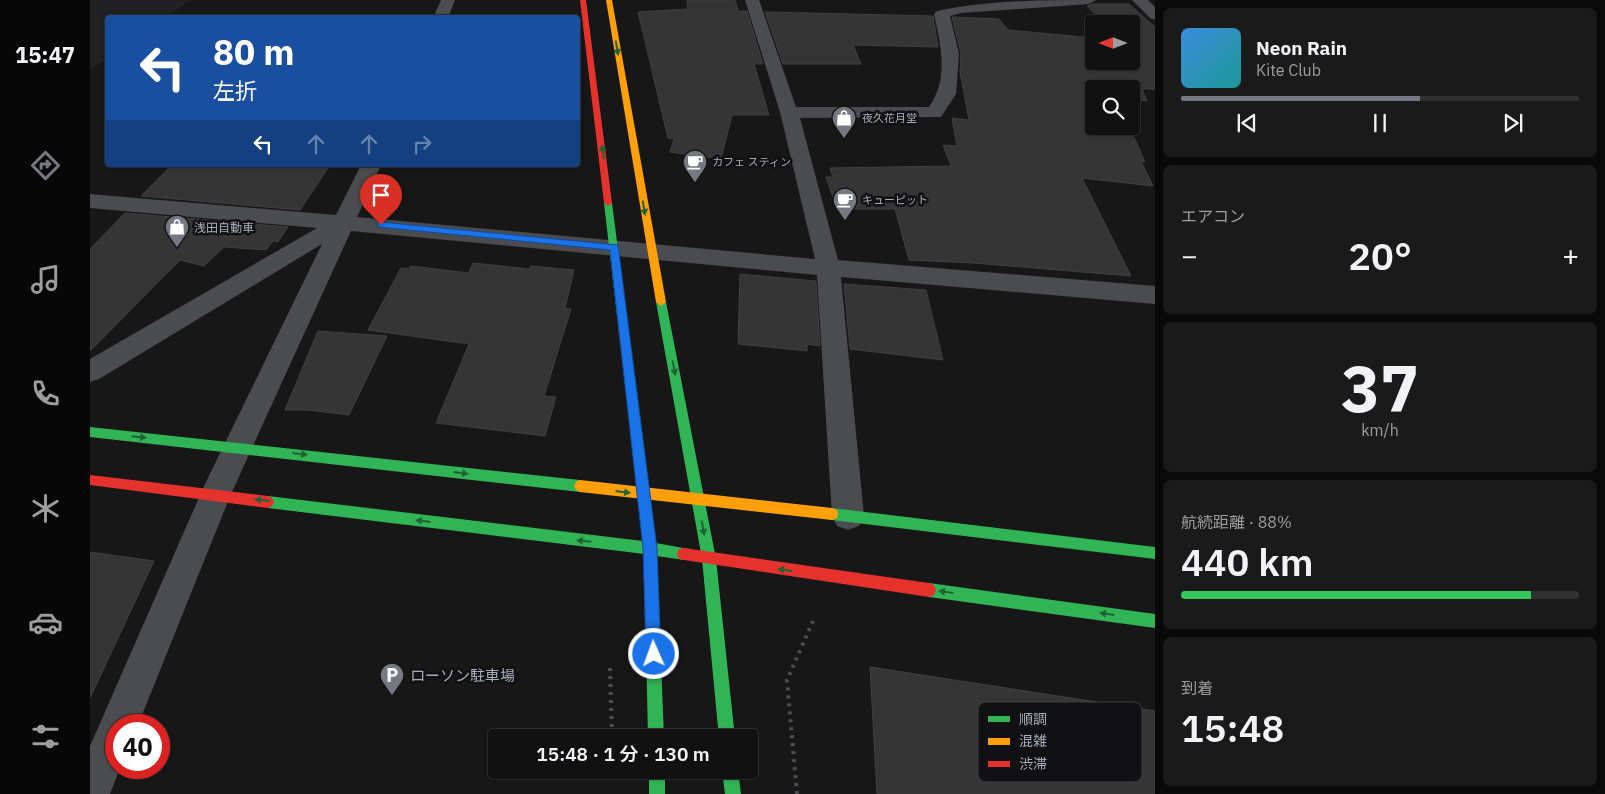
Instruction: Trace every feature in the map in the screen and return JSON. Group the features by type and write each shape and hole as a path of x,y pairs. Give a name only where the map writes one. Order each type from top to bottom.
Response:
{"street":[{"path":"441,15 448,0"},
{"path":"584,0 650,548 656,729"},
{"path":"609,0 651,251 709,559 726,729"},
{"path":"752,0 789,112 828,266 848,516"},
{"path":"789,112 934,113 947,94 951,54 942,14 960,9 1089,0"},
{"path":"1140,0 1155,15"},
{"path":"124,714 216,494 240,447 370,167"},
{"path":"90,201 1155,295"},
{"path":"90,372 343,222"},
{"path":"90,432 240,447 848,516 1155,553"},
{"path":"90,480 650,548 709,559 1155,621"},
{"path":"90,793 105,757"},
{"path":"657,779 657,794"},
{"path":"731,779 733,794"}],"path":[{"path":"797,794 787,680 813,621"},
{"path":"610,668 612,729"}],"shaded area":[{"path":"90,0 190,0 170,15 105,15 105,60 90,70"}],"building":[{"path":"687,0 735,0 738,11 747,11 763,64 754,64 769,115 732,115 721,159 670,152 674,139 668,138 638,12 688,9"},
{"path":"1093,4 1129,4 1155,27 1155,89 1142,89 1147,101 1140,100 1140,80 1085,80 1085,135 1133,135 1145,162 1141,161 1153,186 1082,178 1131,276 974,263 909,260 895,209 837,209 826,177 833,177 830,168 951,166 943,145 957,146 952,118 969,120 960,72 961,54 952,17 999,19 1008,30 1085,37 1085,70 1140,70 1140,15 1096,15 1087,6"},
{"path":"765,12 933,16 938,47 853,45 861,64 783,64"},
{"path":"170,167 329,167 300,210 141,196"},
{"path":"125,213 288,227 278,242 273,241 266,250 224,247 204,266 180,260 90,351 90,249"},
{"path":"473,263 530,269 531,266 574,270 565,308 571,309 544,396 556,397 545,436 436,423 469,344 368,330 401,268 409,269 411,266 469,273"},
{"path":"740,274 816,281 820,346 807,344 807,351 738,344"},
{"path":"844,284 926,290 943,360 850,349"},
{"path":"318,331 387,336 349,415 308,410 285,410"},
{"path":"90,552 154,561 90,698"},
{"path":"870,667 1097,702 978,702 978,782 1142,782 1142,709 1155,711 1155,794 877,794"}],"traffic: fast":[{"path":"608,203 650,548 656,729"},
{"path":"661,302 709,559 726,729"},
{"path":"90,432 580,486"},
{"path":"268,502 650,548 684,554"},
{"path":"832,514 1155,553"},
{"path":"929,590 1155,621"},
{"path":"657,779 657,794"},
{"path":"731,779 733,794"}],"traffic: slow":[{"path":"609,0 661,302"},
{"path":"580,486 832,514"}],"traffic: jam":[{"path":"583,0 608,203"},
{"path":"90,480 268,502"},
{"path":"684,554 929,590"}],"place":[{"name":"夜久花月堂","path":"844,139"},
{"name":"カフェ スティン","path":"695,183"},
{"name":"キューピット","path":"845,221"},
{"name":"浅田自動車","path":"177,248"},
{"name":"ローソン駐車場","path":"392,696"}],"route":[{"path":"381,225 614,248 650,548 654,654"}]}
